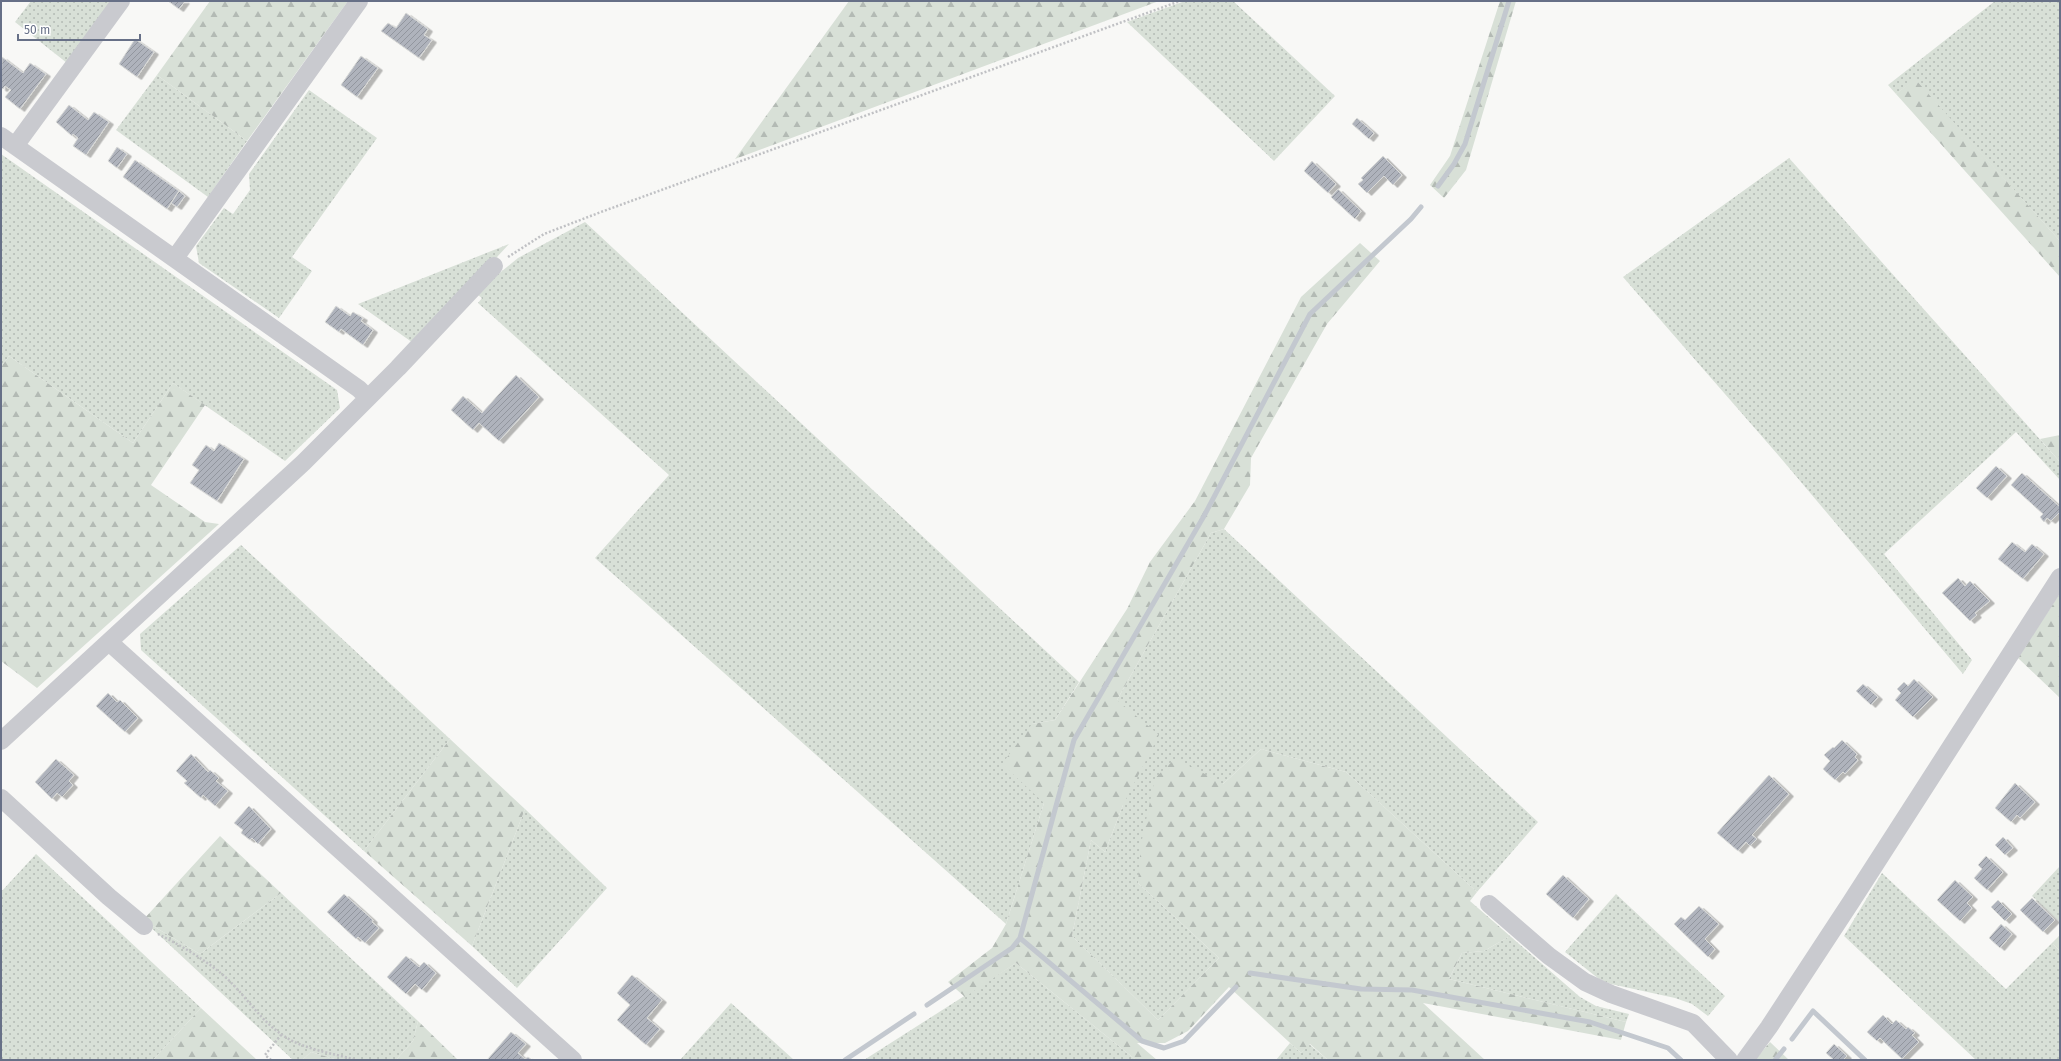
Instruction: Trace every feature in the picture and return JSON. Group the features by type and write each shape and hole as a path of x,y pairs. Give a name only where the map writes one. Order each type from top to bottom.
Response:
{"street":[{"path":"121,1 8,141 353,385 367,398"},
{"path":"175,258 359,1"},
{"path":"1,741 290,476 398,368 494,266"},
{"path":"1745,1060 1852,902 2060,577"},
{"path":"109,642 573,1060"},
{"path":"1,798 109,897 144,926"},
{"path":"1489,904 1549,956 1585,982 1611,994 1693,1023 1729,1060"}],"path":[{"path":"494,266 513,252 544,234 1180,1"},
{"path":"144,926 187,950 222,975 256,1012 281,1035 303,1045 356,1060"},
{"path":"271,1060 265,1055 281,1035"}],"green space":[{"path":"31,1 112,1 67,63 15,22"},
{"path":"210,1 348,1 247,141 157,75"},
{"path":"849,1 1159,1 735,159"},
{"path":"1185,1 1233,1 1335,96 1274,161 1127,22"},
{"path":"1500,1 1516,1 1466,170 1444,198 1430,185 1450,156"},
{"path":"1995,1 2060,1 2060,241 1915,80 1896,94 1888,85"},
{"path":"157,75 247,141 208,197 116,130"},
{"path":"1915,79 2060,241 2060,277 1896,94"},
{"path":"309,90 377,138 292,257 312,271 279,318 199,263 196,246 224,208 233,214 250,190 249,174"},
{"path":"1,154 337,390 340,408 285,461 173,383 133,443 9,356 1,367"},
{"path":"1789,158 2060,462 2060,480 2016,432 1884,554 1972,660 1963,674 1779,456 1623,277"},
{"path":"585,222 1079,682 1055,720 1032,724 1044,803 1006,924 595,558 669,475 478,303 482,298 475,293 518,258"},
{"path":"1360,243 1380,261 1327,324 1251,458 1250,485 1224,529 1211,533 1117,700 1159,735 1123,805 1105,852 1091,840 1072,936 1158,1020 1219,958 1138,883 1141,844 1155,778 1176,758 1223,784 1261,749 1346,772 1477,892 1470,901 1510,936 1484,951 1462,953 1449,979 1626,1022 1621,1040 1423,1003 1485,1060 1328,1060 1310,1044 1301,1053 1229,987 1188,1031 1165,1043 1137,1043 1157,1060 1136,1060 1016,963 965,997 948,982 992,948 1006,924 1044,803 1002,764 1032,724 1055,720 1127,609 1150,562 1195,501 1301,297"},
{"path":"509,244 416,345 358,304"},
{"path":"9,356 133,443 173,383 205,405 151,485 205,522 219,524 37,688 1,661 1,367"},
{"path":"2060,435 2060,462 2040,439"},
{"path":"1224,529 1538,822 1477,892 1346,772 1261,749 1223,784 1138,883 1219,958 1158,1020 1072,936 1091,840 1105,852 1123,805 1117,700 1211,533"},
{"path":"241,545 450,739 364,851 141,650 140,634"},
{"path":"2060,593 2060,698 2018,658"},
{"path":"450,739 525,809 472,946 364,851"},
{"path":"525,809 607,888 517,988 472,946"},
{"path":"220,836 281,893 200,954 143,920"},
{"path":"36,854 201,1008 153,1060 1,1060 1,892"},
{"path":"2060,866 2060,922 2032,896"},
{"path":"1882,873 2006,989 2052,943 2060,951 2060,1060 1976,1060 1844,936"},
{"path":"281,893 418,1021 413,1041 396,1060 338,1060 311,1052 302,1060 293,1060 143,920 200,954"},
{"path":"1616,894 1725,996 1708,1016 1692,1004 1675,998 1611,984 1599,979 1565,952"},
{"path":"2060,935 2060,951 2052,943"},
{"path":"1510,936 1580,997 1596,1006 1629,1014 1626,1022 1449,979 1462,953 1484,951"},
{"path":"1016,963 1136,1060 864,1060"},
{"path":"731,1003 794,1060 680,1060"},
{"path":"201,1008 257,1060 153,1060"},
{"path":"418,1021 458,1060 396,1060 413,1041"},
{"path":"1770,1042 1789,1060 1755,1060"},
{"path":"1290,1043 1301,1053 1309,1044 1328,1060 1276,1060"},
{"path":"311,1052 338,1060 302,1060"}],"building":[{"path":"168,1 185,1 179,9"},
{"path":"406,13 428,29 424,35 432,40 419,58 381,31 388,23 396,28"},
{"path":"135,39 154,52 137,77 119,64"},
{"path":"361,56 378,68 357,97 341,85"},
{"path":"2,57 23,73 30,63 46,74 20,109 5,97 11,90 5,86 3,89 1,88"},
{"path":"69,105 88,120 94,112 109,122 86,155 73,146 78,138 73,134 72,136 56,122"},
{"path":"1357,118 1374,133 1369,139 1352,124"},
{"path":"117,147 127,154 117,168 108,161"},
{"path":"1383,156 1402,175 1393,185 1384,176 1367,193 1358,184 1363,180 1361,178"},
{"path":"135,160 179,191 167,209 123,177"},
{"path":"1312,161 1336,184 1328,193 1304,171"},
{"path":"1338,189 1361,211 1355,219 1331,197"},
{"path":"179,191 185,196 177,207 171,203"},
{"path":"336,306 350,316 353,312 363,318 361,321 373,330 363,345 341,329 339,332 325,322"},
{"path":"516,375 539,397 499,441 479,423 473,430 451,410 463,396 482,413"},
{"path":"219,443 244,459 217,501 190,483 199,470 192,465 206,445 214,451"},
{"path":"1996,466 2007,476 1987,498 1976,488"},
{"path":"2022,473 2060,507 2060,512 2051,521 2047,518 2044,522 2040,517 2043,514 2011,485"},
{"path":"2012,542 2025,552 2032,544 2044,554 2023,579 1998,559"},
{"path":"1958,578 1965,586 1970,581 1990,601 1975,613 1977,615 1970,621 1942,593"},
{"path":"1914,679 1933,697 1913,717 1895,700 1901,693 1897,689 1904,682 1908,686"},
{"path":"1863,684 1878,697 1871,705 1856,691"},
{"path":"108,693 117,702 120,700 138,718 125,732 96,706"},
{"path":"1842,740 1857,754 1855,757 1858,760 1845,774 1843,772 1835,780 1823,769 1830,761 1824,755"},
{"path":"191,754 208,772 210,770 219,778 216,781 228,791 215,806 203,795 201,798 184,783 187,781 176,771"},
{"path":"56,759 74,775 69,781 73,785 62,797 57,793 52,799 35,782"},
{"path":"1769,775 1789,794 1752,835 1757,839 1750,846 1746,842 1738,851 1717,833"},
{"path":"2015,783 2035,802 2020,818 2017,815 2011,822 1995,808"},
{"path":"249,806 271,829 258,844 252,838 250,840 241,833 243,830 234,823"},
{"path":"2003,837 2013,848 2005,855 1995,845"},
{"path":"1986,856 2003,872 1987,890 1974,878 1982,869 1978,865"},
{"path":"1563,875 1589,899 1573,918 1546,894"},
{"path":"1955,880 1973,897 1967,903 1972,908 1960,921 1937,900"},
{"path":"344,894 373,920 372,922 379,928 365,943 358,937 356,939 327,912"},
{"path":"2032,898 2055,920 2043,932 2020,910"},
{"path":"1998,900 2012,914 2005,921 1991,907"},
{"path":"1699,906 1719,924 1705,939 1715,949 1708,957 1674,924 1681,917 1685,920"},
{"path":"2001,924 2012,934 2000,948 1989,938"},
{"path":"406,956 419,967 424,962 436,973 422,990 415,984 406,994 387,977"},
{"path":"632,975 662,1000 647,1018 660,1029 646,1045 617,1020 630,1005 617,993"},
{"path":"1883,1015 1892,1024 1896,1020 1906,1029 1908,1027 1915,1033 1912,1035 1919,1042 1902,1059 1880,1038 1877,1041 1867,1032"},
{"path":"511,1032 526,1044 518,1053 525,1059 528,1057 532,1060 487,1060"},
{"path":"1834,1044 1847,1056 1843,1060 1834,1060 1826,1053"}],"waterway":[{"path":"1438,186 1454,164 1465,144 1509,1"},
{"path":"1236,987 1184,1041 1164,1048 1142,1041 1020,938 1074,740 1204,516 1310,314 1411,219 1421,207"},
{"path":"927,1005 1012,948 1020,938"},
{"path":"1250,973 1361,989 1412,990 1590,1022 1668,1048 1681,1060"},
{"path":"1792,1039 1813,1011 1865,1060"},
{"path":"845,1060 914,1014"},
{"path":"1775,1060 1784,1049"}]}
